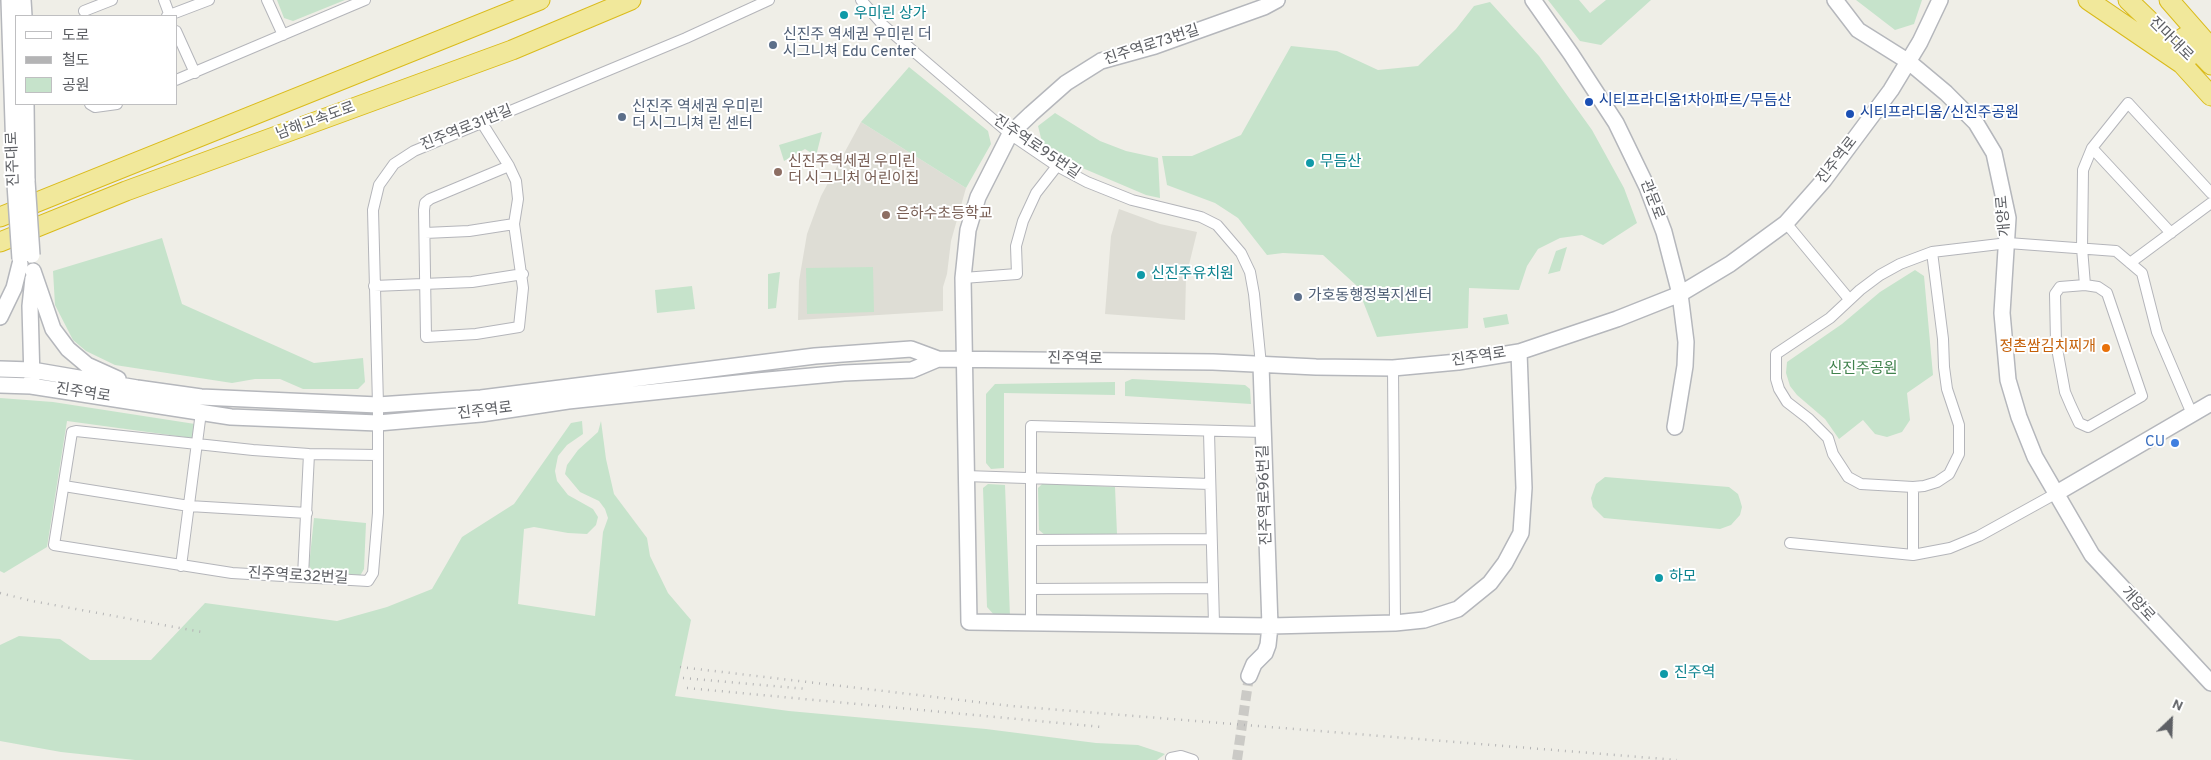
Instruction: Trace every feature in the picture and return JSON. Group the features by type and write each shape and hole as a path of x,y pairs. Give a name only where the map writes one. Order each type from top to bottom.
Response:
{"highway":[{"name":"남해고속도로","path":"0,217 540,0"},
{"name":"남해고속도로","path":"0,242 126,191 512,50 631,0"},
{"path":"2088,0 2182,64 2211,96"},
{"name":"진마대로","path":"2128,0 2211,82"},
{"name":"진마대로","path":"2145,0 2211,65"},
{"path":"2169,0 2211,48"}],"street":[{"name":"진주대로","path":"9,0 15,91"},
{"path":"24,0 24,15"},
{"path":"84,9 112,0"},
{"path":"164,0 169,15"},
{"path":"172,15 209,0"},
{"path":"267,0 283,35"},
{"path":"178,79 365,0"},
{"name":"진주역로31번길","path":"378,405 373,210 379,185 394,164 414,150 482,124 686,38 769,0"},
{"name":"진주역로95번길","path":"861,0 883,25 1010,134 1058,166 1087,182 1132,200 1201,218 1217,226 1241,253 1250,272 1261,365"},
{"name":"진주역로73번길","path":"1031,622 969,622 963,278 968,230 978,196 1010,134 1066,83 1102,61 1155,46 1264,7 1277,0"},
{"name":"관문로","path":"1533,0 1597,93 1632,154 1664,232 1680,294 1685,327 1685,366 1675,427"},
{"name":"개양로","path":"1835,0 1858,30 1909,62 1946,93 1976,123 1994,153 2006,203 2008,243 2004,272 2002,313 2008,380 2019,417 2034,456 2092,555 2211,683"},
{"name":"진주역로","path":"31,386 231,417 378,422 481,414 568,401 825,374 912,370 938,359 1213,362 1393,368 1458,362 1519,352 1616,319 1680,294 1730,264 1786,223 1824,180 1874,115 1909,62 1940,0"},
{"path":"178,35 195,73"},
{"path":"2085,285 2082,248 2083,170 2092,148 2128,103 2211,193"},
{"name":"진주대로","path":"16,105 21,182"},
{"name":"진주대로","path":"21,182 26,105"},
{"path":"92,105 95,107 110,105"},
{"path":"482,124 509,166 516,181 518,199 514,224 523,274 519,327 476,334 426,337 425,203 430,199 509,166"},
{"path":"2092,148 2171,233"},
{"path":"963,278 1017,274 1016,246 1023,221 1036,193 1058,166"},
{"path":"0,385 31,386 30,306 21,182"},
{"path":"2130,263 2211,203"},
{"path":"1786,223 1849,299"},
{"path":"425,233 514,224"},
{"path":"1932,252 1947,389 1959,424 1959,454 1949,474 1938,482 1913,487 1861,484 1848,477 1833,454 1828,438 1809,419 1787,402 1779,389 1776,378 1776,354 1830,318 1849,299 1880,275 1900,264 1932,252 2008,243 2116,251 2142,273 2157,332 2192,414"},
{"path":"0,316 26,262"},
{"path":"26,262 53,330 68,349 87,365 137,388"},
{"path":"374,286 472,282 523,274"},
{"path":"2085,285 2098,287 2107,294 2142,396 2088,427 2079,423 2068,399 2056,343 2055,294 2060,287 2085,285"},
{"name":"진주역로","path":"32,370 137,388 232,399 378,405 481,398 815,356 911,349 938,359"},
{"path":"1263,432 1031,426 1031,622 1270,626 1395,624 1424,620 1458,609 1490,583 1505,563 1521,533 1524,488 1519,352"},
{"name":"진주역로96번길","path":"1250,676 1254,664 1265,652 1268,645 1270,626 1261,365"},
{"path":"1393,368 1395,624"},
{"path":"0,370 32,370"},
{"path":"1790,543 1913,555 1950,548 1979,536 2055,494 2211,403"},
{"name":"진주역로32번길","path":"64,486 54,545 232,574 303,576 368,581 373,573 378,513 378,405"},
{"path":"181,566 201,412"},
{"path":"307,514 189,506 64,486 72,432 309,454 377,455"},
{"path":"1209,432 1214,624"},
{"path":"303,576 309,454"},
{"path":"965,476 1210,484"},
{"path":"1913,487 1913,555"},
{"path":"1031,540 1212,539"},
{"path":"1032,589 1213,588"},
{"path":"1171,758 1181,756 1193,760"}],"shaded area":[{"name":"은하수초등학교","path":"861,122 966,188 951,241 947,274 943,287 943,311 798,320 799,281 807,234 821,196"},
{"name":"신진주유치원","path":"1119,209 1160,224 1197,232 1186,277 1185,320 1105,314 1111,236"}],"green space":[{"path":"277,0 345,0 293,21 284,18"},
{"path":"1548,0 1579,0 1590,13 1606,0 1651,0 1601,45 1580,41"},
{"path":"1856,0 1922,0 1914,24 1895,30"},
{"path":"1490,2 1539,56 1592,130 1624,188 1637,223 1603,245 1582,235 1560,238 1538,249 1527,266 1519,290 1469,288 1468,328 1377,337 1357,286 1323,255 1283,253 1267,255 1238,218 1215,203 1167,185 1162,156 1192,156 1241,135 1291,46 1337,51 1378,70 1418,66 1456,29 1474,6"},
{"path":"909,67 988,131 991,144 966,188 861,122"},
{"path":"1055,113 1100,141 1126,151 1158,158 1160,198 1146,195 1080,167 1042,142 1038,126"},
{"path":"822,132 816,156 805,149 784,161 779,145"},
{"path":"162,238 182,304 314,363 363,358 365,382 358,389 303,389 280,379 255,379 232,383 115,365 86,351 73,340 55,305 53,271"},
{"path":"1567,247 1560,271 1548,274 1556,251"},
{"path":"873,267 874,312 807,314 806,268"},
{"name":"신진주공원","path":"1915,270 1924,276 1933,375 1907,393 1910,420 1902,432 1887,437 1875,434 1863,420 1839,439 1825,419 1797,395 1790,386 1786,373 1787,362 1842,324 1880,292"},
{"path":"780,272 776,308 768,309 768,274"},
{"path":"692,286 695,309 657,313 655,290"},
{"path":"1507,314 1509,324 1485,328 1483,318"},
{"path":"1132,379 1245,385 1250,389 1251,404 1125,396 1125,382"},
{"path":"1115,382 1115,395 1004,393 1004,468 991,469 986,463 986,394 995,384"},
{"path":"0,398 53,402 195,424 192,438 67,421 47,547 4,573 0,571"},
{"path":"582,421 583,434 567,445 558,456 555,471 557,481 568,495 593,509 598,517 596,525 587,534 534,527 524,529 518,604 595,616 603,532 608,518 605,509 599,501 580,492 565,474 567,465 578,450 598,432 601,421 606,459 614,494 647,538 650,556 668,593 691,620 675,696 789,711 986,729 1096,743 1138,745 1165,754 1157,760 135,760 61,752 0,741 0,645 19,636 60,639 90,660 151,660 205,603 337,621 387,607 432,589 462,537 514,504 571,423"},
{"path":"1605,477 1729,487 1738,494 1742,507 1740,515 1731,525 1720,529 1604,518 1593,507 1591,498 1596,484"},
{"path":"1043,483 1115,487 1117,534 1046,536 1039,530 1038,488"},
{"path":"988,484 1005,485 1010,617 995,616 987,607 983,488"},
{"path":"314,518 366,523 364,569 360,576 315,573 309,566"}],"tunnel":[{"path":"1237,760 1249,676"}],"railway":[{"path":"0,593 32,601 202,632"},
{"path":"680,667 1011,706 1677,760"},
{"path":"683,678 807,689"},
{"path":"687,688 1102,727"}],"place":[{"name":"우미린 상가","path":"844,15"},
{"name":"신진주 역세권 우미린 더 시그니쳐 Edu Center","path":"773,45"},
{"name":"시티프라디움1차아파트/무듬산","path":"1589,102"},
{"name":"시티프라디움/신진주공원","path":"1850,114"},
{"name":"신진주 역세권 우미린 더 시그니쳐 린 센터","path":"622,117"},
{"name":"무듬산","path":"1310,163"},
{"name":"신진주역세권 우미린 더 시그니처 어린이집","path":"778,172"},
{"name":"은하수초등학교","path":"886,215"},
{"name":"신진주유치원","path":"1141,275"},
{"name":"가호동행정복지센터","path":"1298,297"},
{"name":"정촌쌈김치찌개","path":"2106,348"},
{"name":"CU","path":"2175,443"},
{"name":"하모","path":"1659,578"},
{"name":"진주역","path":"1664,674"}]}
